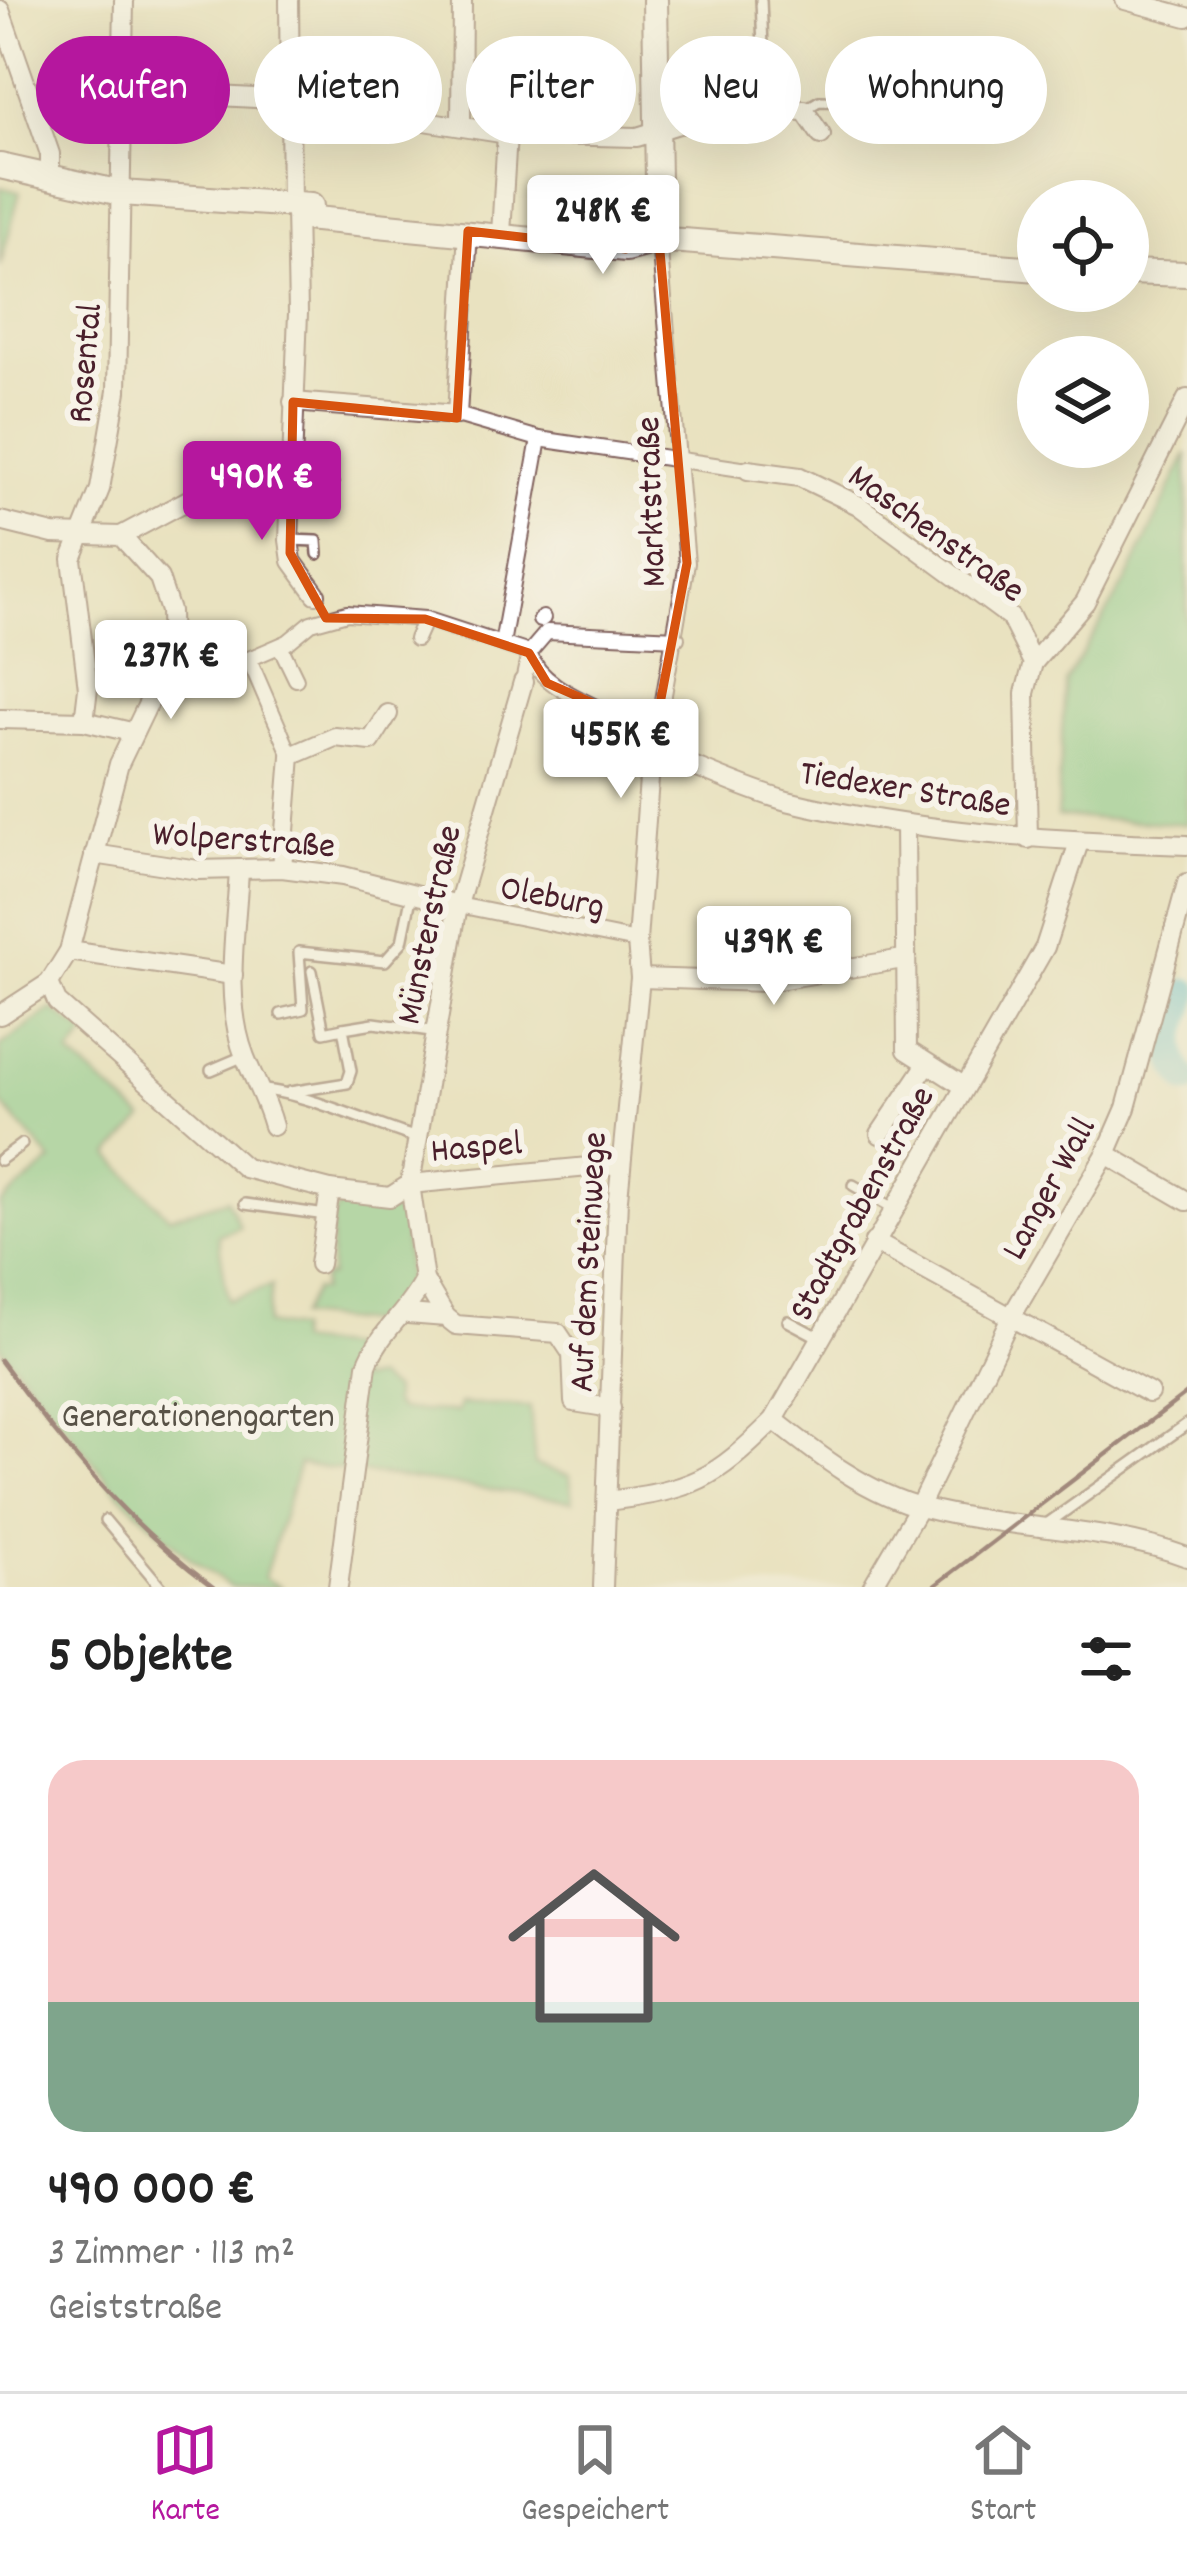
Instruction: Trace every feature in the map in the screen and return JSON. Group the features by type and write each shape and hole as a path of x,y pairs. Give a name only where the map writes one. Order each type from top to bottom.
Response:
{"main road":[{"path":"655,0 653,132 659,240"},
{"path":"0,166 122,194 293,209 304,218 468,230 626,249 659,240 1017,267"},
{"path":"1149,273 1187,274"}],"street":[{"name":"Rosental","path":"124,0 124,36"},
{"path":"289,0 290,36"},
{"path":"461,126 462,0"},
{"path":"1125,0 1187,16"},
{"path":"0,10 50,154 50,178"},
{"path":"801,111 821,135"},
{"path":"442,123 466,127"},
{"path":"636,137 660,131"},
{"name":"Rosental","path":"84,722 88,688 72,559 100,489 117,391 123,144"},
{"path":"292,144 289,540 292,561 326,617"},
{"path":"501,234 506,144"},
{"path":"293,401 457,415 468,230"},
{"name":"Marktstraße","path":"655,749 687,562 659,240"},
{"path":"1028,839 1025,694 1034,663 1085,602 1187,399"},
{"name":"Maschenstraße","path":"457,415 539,439 800,477 858,505 1010,617 1034,663"},
{"path":"502,644 539,439"},
{"path":"0,521 121,536 238,478 288,466"},
{"path":"3,1012 49,983 69,951 131,732 163,682 173,636 170,610 159,578 121,536"},
{"path":"395,615 397,597"},
{"path":"163,682 214,674 287,642 326,617 425,619 529,653 548,683 627,718 655,749"},
{"path":"416,639 425,619"},
{"path":"523,682 542,623 677,638"},
{"path":"287,642 296,679"},
{"path":"249,659 291,756 282,868"},
{"name":"Münsterstraße","path":"424,1280 410,1184 417,1138 458,905 523,682"},
{"path":"291,756 335,737 371,741 388,714"},
{"path":"0,719 84,722 131,732"},
{"name":"Tiedexer Straße","path":"655,749 783,800 905,824 1028,839 1187,845"},
{"name":"Auf dem Steinwege","path":"603,1587 620,1164 640,978 637,941 655,749"},
{"path":"905,824 907,1050 962,1085"},
{"name":"Stadtgrabenstraße","path":"608,1501 650,1495 721,1472 774,1420 1045,947 1079,842"},
{"name":"Wolperstraße","path":"94,854 151,865 239,871 282,868 458,905"},
{"path":"239,871 233,975 244,1056 264,1090 273,1126"},
{"name":"Langer Wall","path":"872,1587 919,1507 1010,1319 1106,1154 1126,1108 1187,883"},
{"name":"Oleburg","path":"458,905 637,941"},
{"path":"69,951 233,975"},
{"path":"640,978 765,982 903,959"},
{"name":"Haspel","path":"49,983 57,1002 245,1168 330,1190 390,1197 410,1184 620,1164"},
{"path":"880,1134 927,1064"},
{"path":"1106,1154 1187,1202"},
{"path":"319,1264 330,1190"},
{"path":"874,1242 1149,1393"},
{"path":"424,1280 456,1325 558,1333 572,1354 574,1402 611,1408"},
{"path":"338,1587 367,1365 374,1347 408,1314 424,1280"},
{"path":"408,1314 446,1317"},
{"path":"774,1420 832,1466 919,1507 1146,1542 1187,1557"}],"lane":[{"path":"761,0 763,36"},
{"path":"805,110 825,101"},
{"path":"290,487 333,484"},
{"path":"289,540 317,541 318,554"},
{"path":"281,1013 303,1009 299,952 385,962 402,943 412,892"},
{"path":"312,971 324,1032 374,1023 438,1032"},
{"path":"264,1090 290,1092 347,1083 351,1071 343,1028"},
{"path":"211,1070 244,1056"},
{"path":"290,1092 317,1107 417,1138"},
{"path":"0,1160 22,1144"},
{"path":"853,1185 893,1208"},
{"path":"245,1204 326,1215"},
{"path":"788,1321 822,1339"},
{"path":"1040,1529 1187,1424"},
{"path":"105,1520 161,1587"}],"highlighted area":[{"path":"468,231 626,249 659,240 687,563 653,740 627,718 547,683 529,653 425,619 326,618 290,553 293,402 457,418"}],"green space":[{"path":"0,187 20,192 0,267"},
{"path":"1187,453 1187,824 1057,817 1065,682 1127,580"},
{"name":"Generationengarten","path":"52,1009 87,1034 70,1055 144,1119 110,1155 169,1217 227,1199 240,1227 218,1235 228,1300 272,1286 266,1324 297,1329 296,1342 361,1349 357,1381 375,1378 393,1390 393,1404 400,1410 457,1412 459,1404 530,1407 535,1465 570,1476 573,1501 299,1464 264,1578 282,1587 230,1587 120,1495 0,1347 0,1204 52,1161 0,1102 0,1046"},
{"path":"344,1203 392,1208 404,1220 407,1281 377,1324 299,1316 314,1290 321,1291 323,1277 330,1276 332,1215"}],"waterway":[{"path":"1187,992 1173,1049 1187,1081"}],"railway":[{"path":"0,1360 98,1482 152,1537 213,1587"},
{"path":"933,1587 1187,1393"}]}
